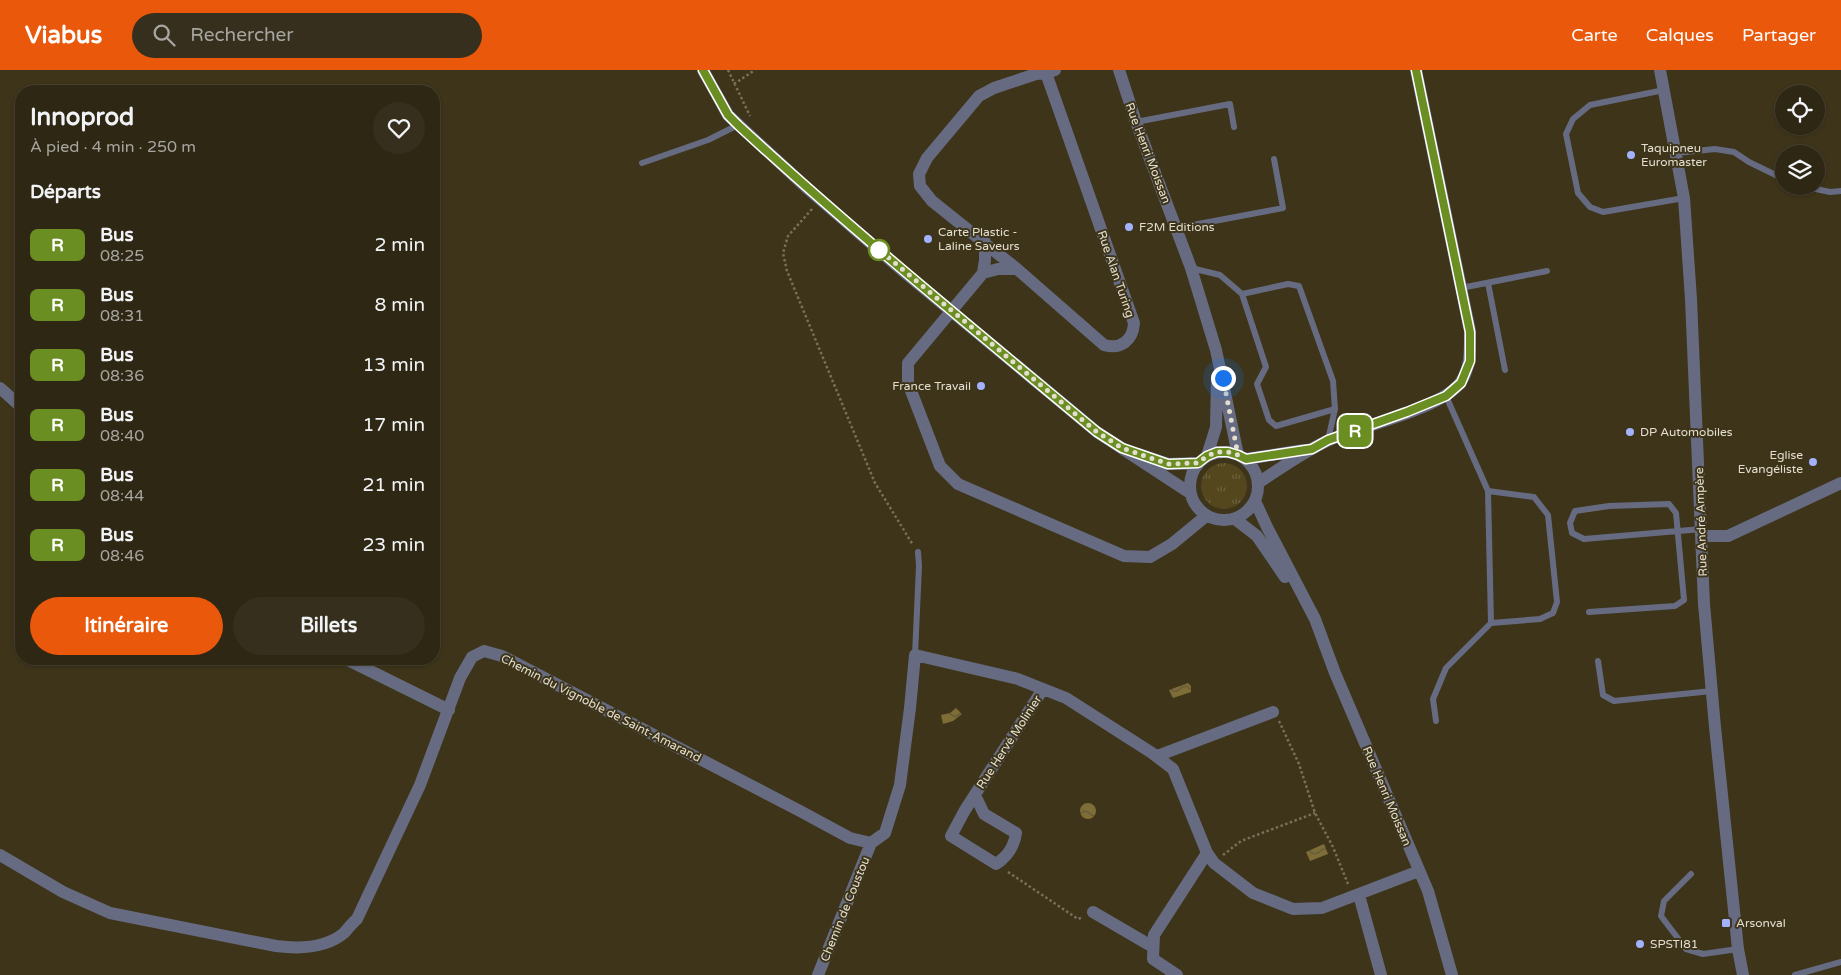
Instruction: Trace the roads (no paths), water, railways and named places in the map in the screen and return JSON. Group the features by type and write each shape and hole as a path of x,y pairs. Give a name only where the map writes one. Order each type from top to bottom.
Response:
{"street":[{"path":"703,70 728,115 822,200 1097,432 1190,492"},
{"name":"Rue Henri Moissan","path":"1119,70 1136,122 1191,268 1216,350 1242,457"},
{"path":"1258,482 1328,440 1446,396 1461,383 1470,361 1470,332 1416,70"},
{"name":"Rue André Ampère","path":"1660,70 1684,198 1691,299 1704,604 1738,949 1743,975"},
{"name":"Rue Alan Turing","path":"1050,72 1134,323 1130,338 1118,346 1104,345 985,242 932,201 920,186 919,174 928,158 979,96 994,88 1036,74 1050,72"},
{"path":"985,242 983,273 908,363 908,383 940,466 958,484 1124,556 1150,557 1172,544 1206,516"},
{"path":"983,273 998,269 1017,269"},
{"name":"Rue Henri Moissan","path":"1203,460 1216,427 1218,398 1216,350"},
{"path":"0,388 15,401"},
{"path":"1122,448 1168,464 1203,460"},
{"path":"1242,457 1256,474 1258,482 1255,501 1243,515 1234,519 1215,520 1206,516 1199,510 1190,492 1193,472 1203,460 1217,452 1228,452 1242,457 1312,449"},
{"path":"1702,533 1728,536 1841,483"},
{"name":"Rue Henri Moissan","path":"1255,501 1315,619 1335,673 1428,891 1452,975"},
{"name":"Rue Henri Moissan","path":"1234,519 1257,536 1315,619"},
{"name":"Chemin du Vignoble de Saint-Amarand","path":"0,855 63,892 110,912 276,946 298,949 324,944 343,934 356,918 420,786 460,678 472,657 484,651 502,656 850,838 871,843"},
{"path":"871,843 885,833 900,784 915,655"},
{"name":"Rue Hervé Molinier","path":"915,655 1018,679 1066,698 1156,756 1173,769 1210,858"},
{"path":"358,665 449,710"},
{"name":"Rue Hervé Molinier","path":"975,795 984,814 1016,833 1015,841 1007,856 996,864 952,836 965,810 1043,689"},
{"path":"1156,756 1272,712"},
{"name":"Chemin de Coustou","path":"818,975 871,843"},
{"path":"1177,975 1153,959 1154,935 1210,858 1254,893 1293,909 1322,908 1419,871"},
{"path":"1356,896 1381,975"},
{"path":"1092,912 1153,947"}],"lane":[{"path":"1664,90 1590,105 1573,119 1566,134 1578,193 1590,207 1603,212 1684,198"},
{"path":"1136,122 1230,104 1234,127"},
{"path":"642,163 708,140 738,125"},
{"path":"1676,153 1715,149 1734,152 1749,162 1775,175"},
{"path":"1177,228 1283,208 1274,159"},
{"path":"1825,191 1841,191"},
{"path":"1191,268 1220,275 1242,294 1266,367 1257,384 1269,420 1276,426 1335,409"},
{"path":"1461,288 1547,271"},
{"path":"1488,283 1505,370"},
{"path":"1242,294 1288,284 1299,286 1332,381 1335,409 1328,440"},
{"path":"1446,396 1488,491 1491,623"},
{"path":"1436,721 1433,699 1446,668 1491,623 1540,619 1553,613 1557,602 1548,515 1534,497 1488,491"},
{"path":"1589,612 1675,606 1684,600 1677,531 1676,513 1669,504 1609,506 1575,511 1570,523 1572,533 1584,539 1677,531 1702,533"},
{"path":"915,655 918,552"},
{"path":"1598,660 1603,695 1614,701 1712,691"},
{"path":"1691,874 1664,901 1661,916 1686,949 1703,954 1738,949"},
{"path":"1795,975 1841,962"}],"water":[{"path":"1188,683 1191,686 1191,692 1173,698 1169,690"},
{"path":"956,708 962,714 953,721 943,724 941,715 950,713"},
{"path":"1088,803 1094,805 1096,811 1094,817 1088,819 1082,817 1080,811 1082,805"},
{"path":"1324,844 1328,854 1310,861 1306,852"}],"place":[{"name":"Taquipneu Euromaster","path":"1631,155"},
{"name":"F2M Editions","path":"1129,227"},
{"name":"Carte Plastic - Laline Saveurs","path":"928,239"},
{"name":"France Travail","path":"981,386"},
{"name":"DP Automobiles","path":"1630,432"},
{"name":"Eglise Evangéliste","path":"1813,462"},
{"name":"Arsonval","path":"1726,923"},
{"name":"SPSTI81","path":"1640,944"}]}
